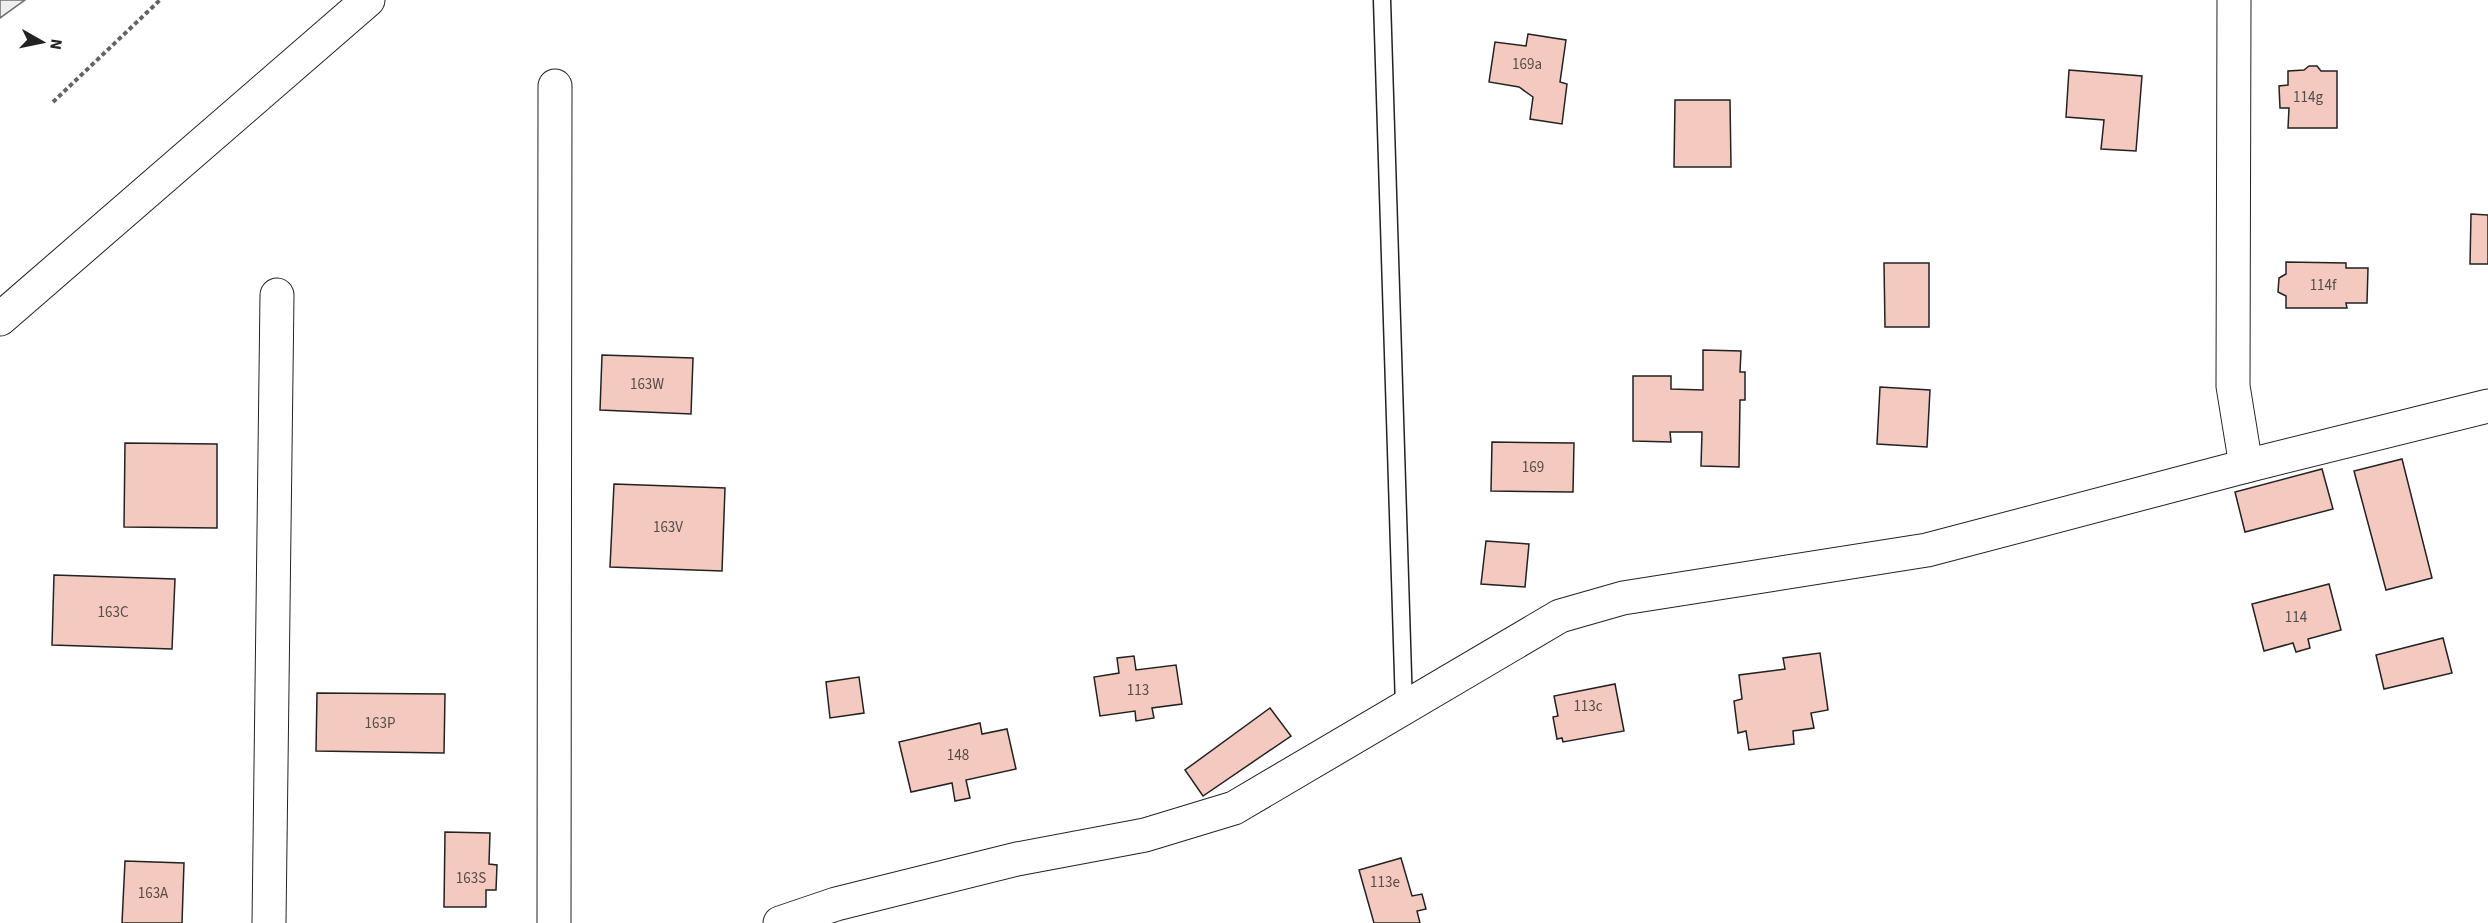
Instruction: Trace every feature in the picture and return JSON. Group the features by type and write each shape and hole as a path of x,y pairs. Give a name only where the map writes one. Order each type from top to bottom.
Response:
{"street":[{"path":"0,319 368,0"},
{"path":"2234,0 2233,386 2246,466"},
{"path":"555,86 555,923"},
{"path":"269,923 277,295"},
{"path":"780,923 836,904 1005,862 1145,835 1234,808 1560,616 1623,598 1927,550 2246,466 2488,406"}],"lane":[{"path":"1382,0 1404,707"}],"path":[{"path":"53,102 160,0"}],"shaded area":[{"path":"0,0 25,0 0,18"}],"building":[{"path":"1528,34 1566,40 1560,82 1567,84 1562,124 1530,119 1533,97 1519,87 1489,82 1495,42 1526,46"},
{"path":"2309,66 2317,66 2321,71 2337,71 2337,128 2288,128 2289,108 2280,108 2279,86 2288,85 2288,71 2304,70"},
{"path":"2069,70 2142,76 2136,151 2101,149 2104,120 2066,117"},
{"path":"1675,100 1730,100 1731,167 1674,167"},
{"path":"2471,214 2488,215 2488,264 2470,264"},
{"path":"2286,262 2346,263 2346,268 2368,268 2367,303 2346,303 2347,308 2286,308 2286,296 2278,292 2279,278 2286,274"},
{"path":"1884,263 1929,263 1929,327 1885,327"},
{"path":"1703,350 1741,351 1740,372 1745,372 1745,400 1740,400 1739,467 1701,466 1702,432 1670,432 1671,442 1633,441 1633,376 1671,376 1671,389 1703,390"},
{"path":"602,355 693,358 691,414 600,410"},
{"path":"1880,387 1930,390 1927,447 1877,444"},
{"path":"1492,442 1574,443 1573,492 1491,491"},
{"path":"125,443 217,444 217,528 124,527"},
{"path":"2402,459 2432,578 2386,590 2354,471"},
{"path":"2322,469 2333,509 2245,532 2235,492"},
{"path":"614,484 725,488 722,571 610,567"},
{"path":"1486,541 1529,544 1525,587 1481,584"},
{"path":"54,575 175,579 172,649 52,645"},
{"path":"2329,584 2341,630 2308,639 2310,648 2296,652 2293,643 2264,651 2252,604"},
{"path":"2443,638 2452,673 2384,689 2376,655"},
{"path":"1820,653 1828,710 1811,713 1814,728 1793,731 1794,744 1749,750 1746,731 1738,733 1734,701 1742,699 1739,675 1785,669 1783,658"},
{"path":"1134,656 1136,670 1176,665 1182,704 1152,708 1154,718 1136,721 1135,711 1100,716 1094,677 1119,673 1117,658"},
{"path":"859,677 864,713 830,718 826,682"},
{"path":"1615,684 1624,731 1563,742 1562,738 1557,739 1553,717 1558,716 1554,696"},
{"path":"317,693 445,694 444,753 316,751"},
{"path":"1270,708 1291,736 1203,796 1185,770"},
{"path":"980,723 982,734 1007,729 1016,769 966,780 970,798 955,801 952,783 911,792 899,742"},
{"path":"445,832 490,833 489,864 497,865 496,890 486,890 486,907 444,907"},
{"path":"1401,858 1412,896 1422,894 1426,909 1417,911 1420,923 1374,923 1359,870"},
{"path":"125,861 184,863 182,923 122,923"}]}
